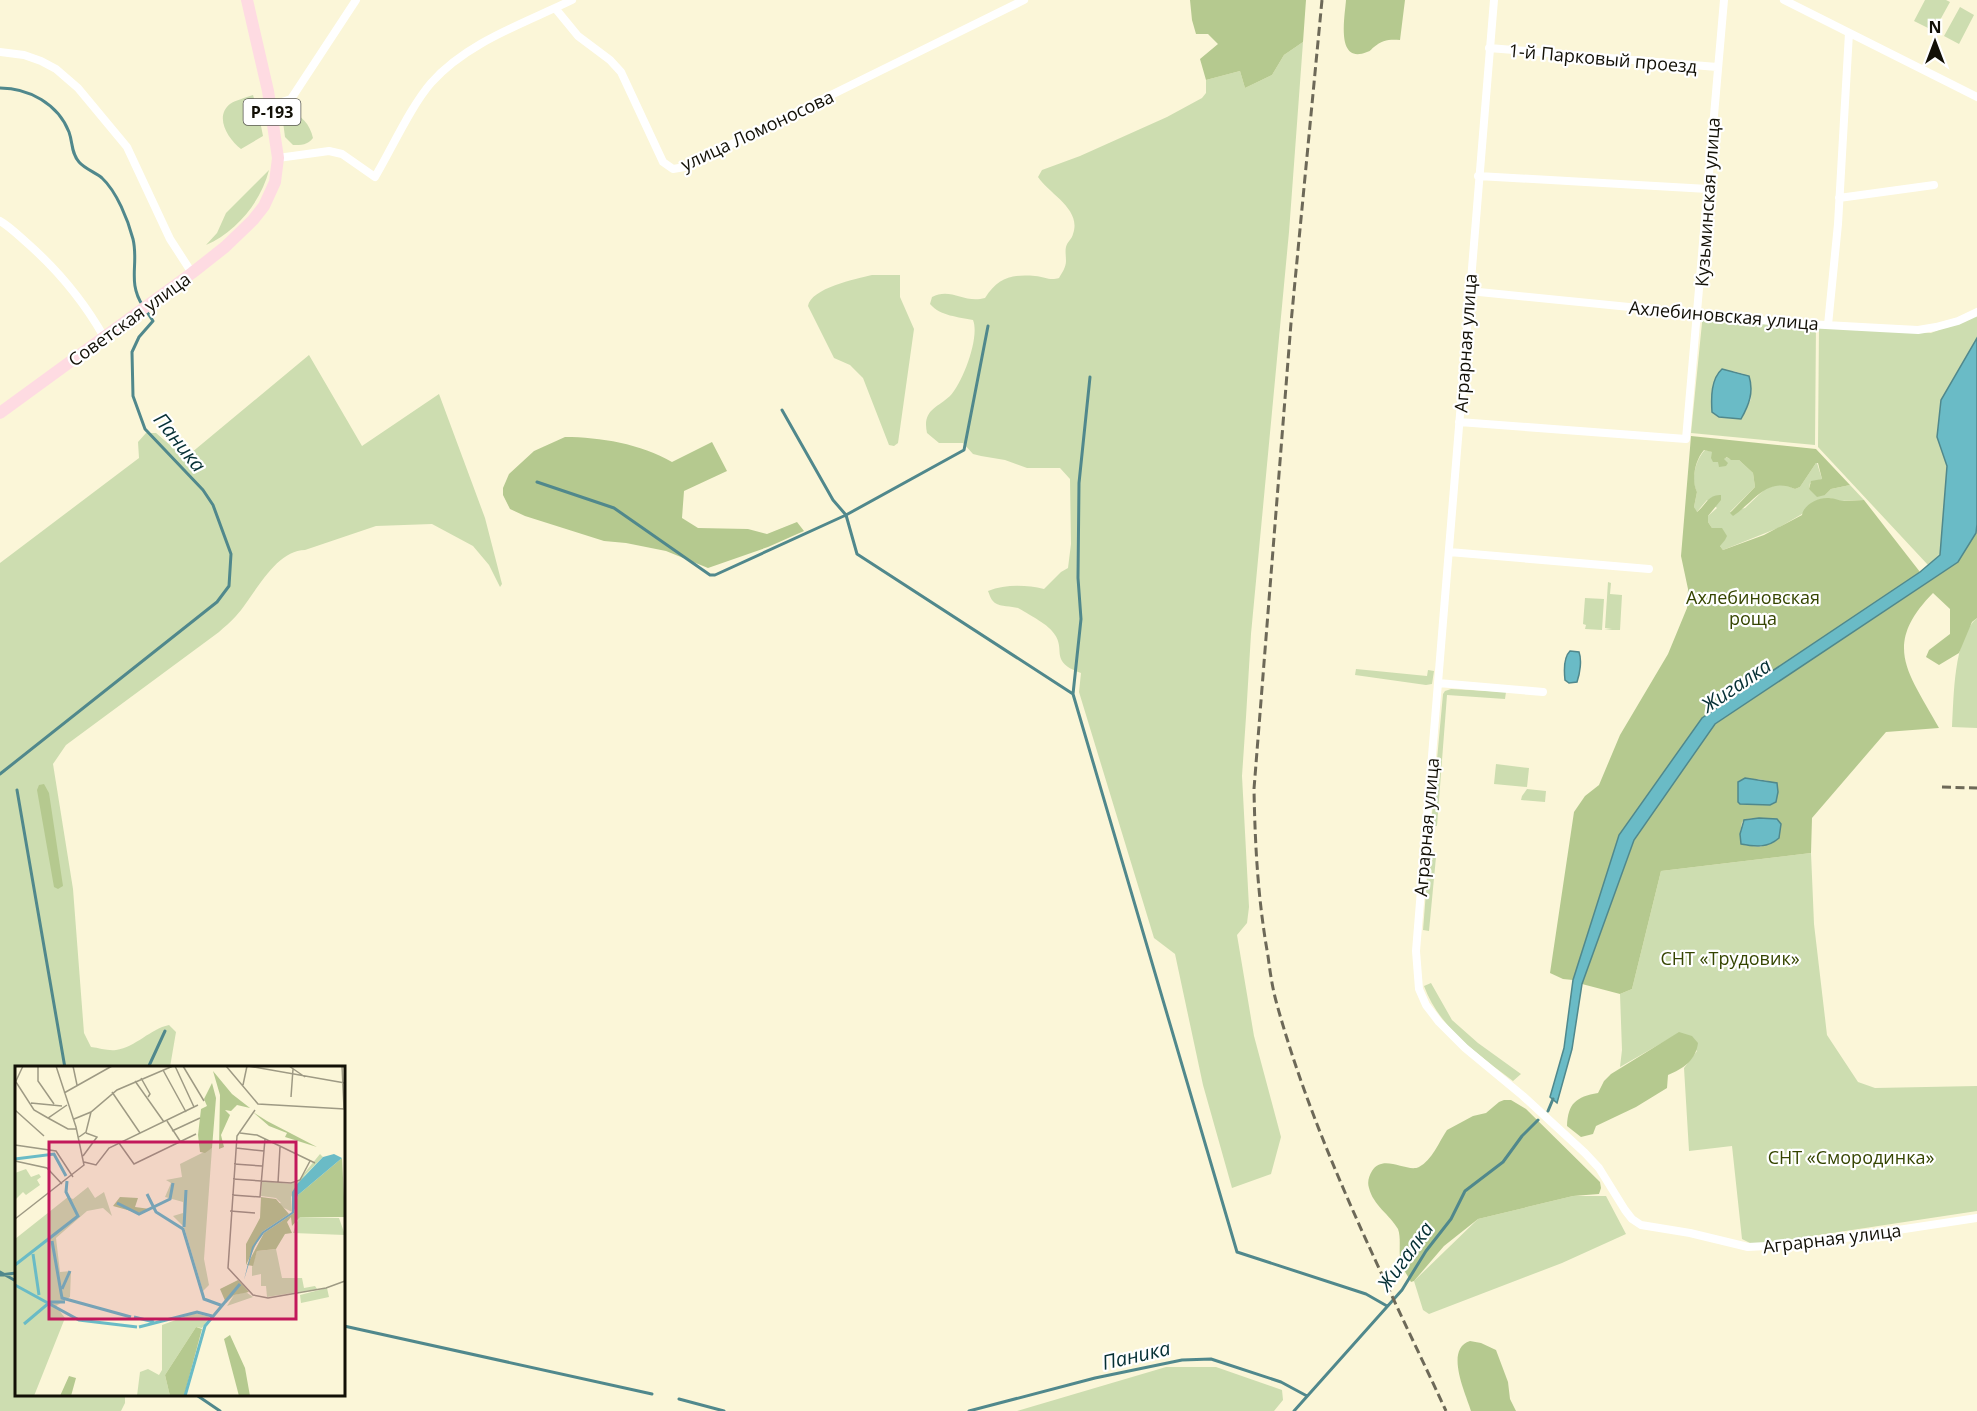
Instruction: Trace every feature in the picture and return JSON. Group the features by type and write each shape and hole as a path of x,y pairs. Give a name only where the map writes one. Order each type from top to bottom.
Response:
{"main road":[{"name":"Р-193","path":"247,0 270,106 278,158"},
{"name":"Советская улица","path":"0,413 225,248 254,220 273,190 278,158"}],"street":[{"path":"270,106 291,99 356,0"},
{"path":"278,158 329,151 342,154 375,177 430,84 452,63 502,33 572,0"},
{"name":"улица Ломоносова","path":"555,8 578,36 610,60 621,72 663,162 673,169 685,167 1024,0"},
{"name":"Аграрная улица","path":"1494,0 1416,951 1419,988 1426,1005 1439,1022 1465,1048 1541,1112 1599,1168 1625,1210 1641,1225 1690,1233 1748,1247 1806,1244 1977,1218"},
{"name":"Кузьминская улица","path":"1459,422 1686,439 1724,0"},
{"path":"1784,0 1977,97"},
{"path":"1828,325 1839,198 1849,33"},
{"name":"1-й Парковый проезд","path":"1489,48 1717,67"},
{"path":"0,52 24,55 41,61 56,69 78,88 127,147 170,239 192,273"},
{"path":"1478,176 1708,189"},
{"path":"1839,198 1934,185"},
{"path":"0,221 48,262 67,282 89,311 104,337"},
{"name":"Ахлебиновская улица","path":"1469,291 1698,312 1789,323 1918,330 1958,321 1977,312"},
{"path":"1449,552 1649,569"},
{"path":"1438,683 1543,692"}],"green space":[{"path":"1190,0 1306,0 1303,42 1284,55 1272,75 1245,88 1240,71 1206,80 1200,59 1218,44 1208,34 1196,34"},
{"path":"1346,0 1405,0 1400,40 1383,41 1367,52 1357,54 1350,52 1344,37"},
{"path":"1925,0 1950,2 1934,31 1914,21"},
{"path":"1960,7 1974,15 1959,44 1944,36"},
{"path":"1303,42 1289,232 1251,634 1242,776 1249,907 1247,923 1237,935 1254,1036 1281,1137 1271,1174 1232,1188 1203,1085 1175,954 1154,938 1079,692 1081,673 1064,663 1055,635 1047,626 1018,608 995,603 988,591 1016,586 1044,589 1068,568 1071,544 1070,479 1060,468 1027,468 1005,460 973,454 963,443 939,443 927,433 926,425 929,414 950,396 960,381 969,359 975,328 973,320 944,314 930,304 932,297 939,294 971,299 985,298 1000,282 1012,277 1059,278 1064,270 1066,247 1075,225 1069,209 1038,177 1042,170 1080,156 1167,117 1202,98 1206,93 1206,80 1240,71 1245,88 1272,75 1284,55"},
{"path":"253,95 263,136 241,149 228,134 223,115 230,104"},
{"path":"289,111 307,124 313,138 309,142 293,145 285,137 282,114"},
{"path":"269,170 260,193 246,215 227,232 206,245 217,233 226,213"},
{"path":"872,275 900,275 900,297 914,329 898,443 894,446 889,445 863,378 850,365 834,358 808,306 817,294 825,289"},
{"path":"1703,313 1816,324 1815,445 1691,433","holes":["1733,371 1744,374 1750,380 1751,399 1743,416 1711,404 1714,380"]},
{"path":"1977,314 1977,338 1941,400 1937,437 1947,466 1940,555 1928,565 1818,447 1819,324 1931,333"},
{"path":"309,355 362,446 439,394 485,518 502,584 500,587 489,565 473,546 432,524 376,526 294,552 275,566 236,616 219,632 66,745 53,764 73,889 84,1033 91,1047 113,1050 130,1045 169,1025 176,1032 170,1066 15,1066 15,1396 125,1396 125,1403 121,1411 0,1411 0,563 139,458 138,442 146,433 156,433 185,458"},
{"name":"Ахлебиновская роща","path":"1691,436 1816,449 1850,485 1831,489 1825,495 1817,497 1809,489 1811,481 1822,479 1818,463 1816,463 1800,487 1795,489 1785,486 1769,488 1733,516 1730,513 1755,487 1753,473 1739,460 1731,460 1727,457 1724,459 1728,463 1726,466 1719,467 1718,462 1713,462 1711,458 1712,452 1704,450 1695,470 1694,482 1697,492 1694,507 1697,512 1710,498 1721,495 1721,500 1708,516 1708,522 1712,528 1722,528 1727,536 1720,546 1723,550 1764,535 1802,515 1809,505 1817,500 1831,498 1844,501 1864,500 1920,572 1702,719 1619,835 1573,980 1563,979 1550,973 1574,812 1585,796 1599,785 1620,735 1668,654 1687,608 1688,589 1681,556"},
{"path":"565,437 592,438 634,446 672,462 712,442 727,471 684,491 682,518 698,528 748,529 767,534 797,522 804,531 768,547 708,568 666,551 604,541 510,509 503,495 503,488 509,474 534,451"},
{"path":"1705,450 1713,452 1714,462 1728,457 1739,460 1753,473 1755,487 1730,512 1745,508 1765,489 1776,485 1786,485 1795,489 1800,487 1816,463 1822,479 1810,483 1809,489 1825,495 1831,489 1850,485 1864,500 1840,501 1829,498 1816,501 1802,514 1778,528 1723,550 1717,529 1712,528 1708,522 1708,516 1717,508 1707,500 1696,513 1694,507 1697,492 1694,482 1695,470"},
{"name":"Ахлебиновская роща","path":"1977,524 1977,618 1972,622 1959,653 1939,665 1926,657 1929,650 1950,634 1950,609 1933,593 1917,612 1908,629 1904,645 1905,660 1910,675 1939,728 1886,732 1812,818 1811,853 1661,871 1632,989 1620,994 1582,984 1634,840 1715,724 1958,562 1976,533","holes":["1758,779 1768,781 1759,805 1740,804 1738,802 1738,782","1746,819 1777,819 1781,824 1776,841 1760,847 1744,845 1740,834 1742,822"]},
{"path":"1608,582 1611,583 1610,594 1622,595 1620,630 1604,630 1612,629 1605,628"},
{"path":"1585,598 1604,599 1602,630 1585,629 1586,625 1583,624"},
{"path":"1977,618 1977,728 1952,727 1954,685 1959,654 1969,627"},
{"path":"1356,669 1427,676 1428,670 1434,671 1432,684 1426,685 1355,675"},
{"path":"1451,689 1506,692 1505,699 1447,695 1437,826 1431,825 1443,694"},
{"path":"1496,764 1529,768 1527,787 1494,784"},
{"path":"44,784 49,793 63,886 58,889 54,887 37,790 39,785"},
{"path":"1527,789 1546,791 1545,802 1521,800"},
{"path":"1811,853 1814,924 1827,1035 1858,1082 1875,1088 1977,1086 1977,1211 1754,1245 1742,1239 1732,1146 1689,1151 1684,1068 1697,1051 1679,1033 1620,1067 1622,1050 1620,994 1632,989 1661,871"},
{"path":"1429,854 1436,857 1429,931 1423,930"},
{"path":"1431,983 1452,1020 1478,1043 1521,1074 1513,1081 1450,1028 1439,1015 1424,986"},
{"path":"1679,1032 1692,1036 1698,1043 1697,1049 1688,1063 1668,1075 1667,1088 1636,1107 1596,1126 1593,1134 1581,1137 1567,1126 1569,1112 1575,1102 1598,1093 1604,1081 1611,1074"},
{"path":"1504,1100 1511,1100 1526,1109 1600,1182 1599,1194 1573,1196 1478,1219 1444,1246 1411,1282 1401,1260 1398,1229 1371,1194 1368,1184 1371,1173 1377,1166 1389,1163 1408,1168 1419,1167 1431,1155 1447,1130 1473,1116 1486,1113"},
{"path":"1573,1196 1606,1196 1626,1234 1562,1263 1429,1314 1423,1310 1414,1281 1478,1219"},
{"path":"1470,1341 1496,1350 1508,1382 1510,1399 1516,1411 1471,1411 1459,1373 1458,1362 1458,1353 1462,1346"},
{"path":"1166,1367 1216,1367 1282,1390 1283,1400 1274,1411 1017,1411"}],"water":[{"path":"1977,338 1976,533 1958,562 1715,724 1634,840 1582,984 1572,1049 1557,1103 1550,1097 1564,1048 1573,980 1619,835 1702,718 1920,572 1940,555 1947,466 1937,437 1941,400"},
{"path":"1722,369 1749,376 1750,398 1741,419 1719,417 1712,412 1714,383"},
{"path":"1570,651 1579,652 1580,671 1577,682 1569,683 1565,680 1565,668"},
{"path":"1745,778 1777,783 1776,802 1770,805 1740,804 1738,802 1738,782"},
{"path":"1777,819 1781,824 1779,838 1770,844 1761,846 1741,844 1740,834 1744,820"}],"waterway":[{"name":"Паника","path":"0,88 32,95 58,113 69,132 76,159 102,178 117,198 133,239 134,281 143,306"},
{"name":"Паника","path":"0,774 217,602 229,586 231,554 213,505 203,490 145,429 133,396 132,352 139,337 153,321 147,312"},
{"path":"537,482 614,508 710,575 715,575 846,515 964,450 988,326"},
{"path":"1073,694 1081,619 1078,578 1079,483 1090,377"},
{"path":"782,410 833,500 846,515 857,554 1073,694 1237,1252 1366,1294 1387,1306"},
{"path":"17,790 65,1066"},
{"path":"149,1066 165,1031"},
{"name":"Жигалка","path":"1548,1111 1553,1099"},
{"name":"Жигалка","path":"1294,1411 1402,1290 1426,1251 1451,1219 1465,1191 1503,1162 1522,1136 1538,1120"},
{"name":"Паника","path":"0,1272 15,1280"},
{"name":"Паника","path":"0,1275 15,1273"},
{"path":"345,1326 652,1394"},
{"name":"Паника","path":"969,1411 1095,1378 1182,1360 1211,1359 1281,1382 1307,1396"},
{"name":"Паника","path":"198,1396 220,1411"},
{"path":"679,1399 724,1411"}],"railway":[{"path":"1322,0 1291,323 1254,789 1259,894 1275,995 1310,1107 1352,1209 1446,1411"},
{"path":"1942,787 1977,788"}],"park label":[{"name":"СНТ «Трудовик»","path":"1730,958"},
{"name":"СНТ «Смородинка»","path":"1851,1157"}]}
